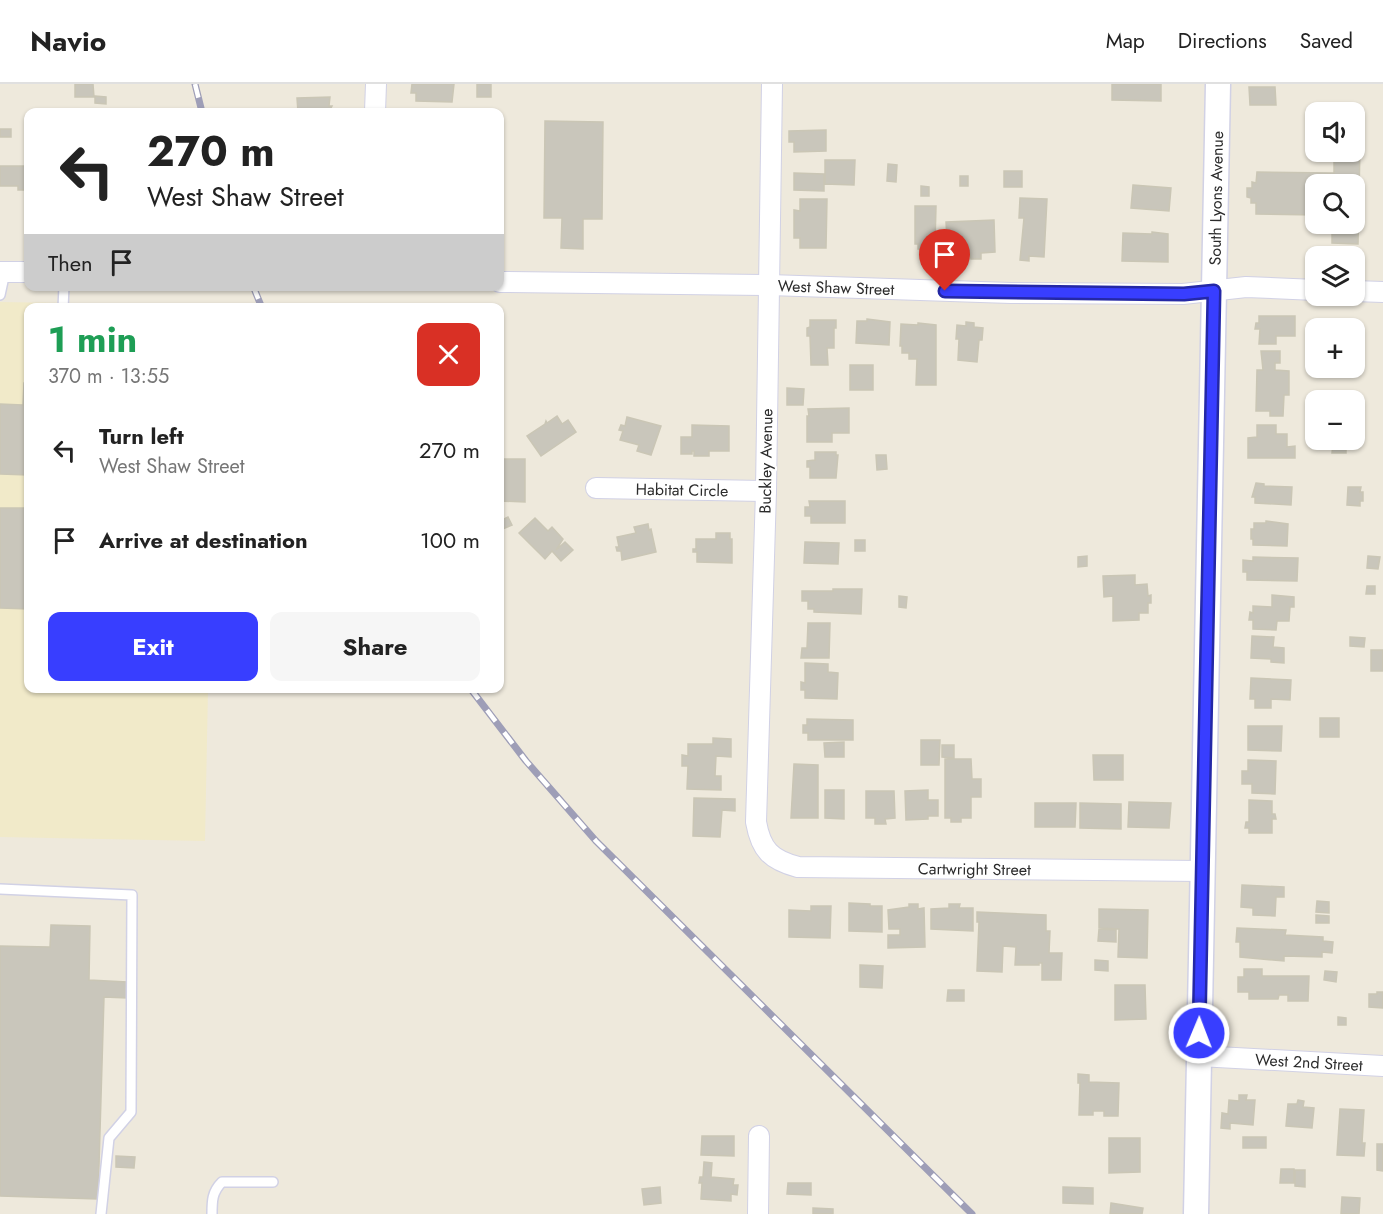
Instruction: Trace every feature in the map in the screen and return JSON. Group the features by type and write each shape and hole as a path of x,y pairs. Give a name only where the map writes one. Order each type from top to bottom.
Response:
{"street":[{"path":"375,108 376,84"},
{"name":"Buckley Avenue","path":"759,838 756,822 766,491 772,84"},
{"name":"South Lyons Avenue","path":"1196,1214 1218,84"},
{"path":"3,272 24,272"},
{"name":"West Shaw Street","path":"504,282 769,285 1011,293 1184,294 1246,288 1305,290"},
{"path":"1365,291 1383,292"},
{"name":"Habitat Circle","path":"596,488 766,491"},
{"name":"Cartwright Street","path":"759,838 768,853 782,863 798,867 1202,871"},
{"name":"West 2nd Street","path":"1199,1056 1383,1066"},
{"path":"758,1214 759,1136"}],"lane":[{"path":"0,295 3,272"},
{"path":"0,889 132,895 131,1112 109,1138 101,1214"},
{"path":"212,1214 212,1198 215,1189 222,1182 273,1182"}],"shaded area":[{"path":"0,302 63,303 24,303 24,693 208,693 205,841 0,837"}],"building":[{"path":"75,84 93,84 94,97 75,97"},
{"path":"412,84 454,84 452,102 416,101 416,93 411,93"},
{"path":"477,84 491,84 491,97 477,97"},
{"path":"1112,84 1161,84 1161,101 1112,100"},
{"path":"1249,87 1275,87 1276,105 1250,105"},
{"path":"95,96 106,97 106,104 95,103"},
{"path":"330,97 329,106 332,106 331,108 298,108 297,98"},
{"path":"545,121 603,122 602,219 583,219 583,249 561,248 562,218 544,218"},
{"path":"0,129 11,129 11,137 0,137"},
{"path":"826,130 826,151 794,152 794,142 789,142 789,131"},
{"path":"825,160 855,160 854,185 825,184"},
{"path":"1334,162 1360,162 1359,174 1305,174 1305,215 1256,214 1256,203 1251,203 1251,198 1247,197 1247,188 1252,188 1252,182 1256,183 1257,172 1334,173"},
{"path":"888,164 897,165 896,182 887,181"},
{"path":"0,166 24,166 24,190 18,190 18,186 0,186"},
{"path":"1004,171 1022,171 1022,187 1004,187"},
{"path":"794,173 824,174 824,191 794,190"},
{"path":"960,176 968,176 968,186 960,186"},
{"path":"1133,185 1171,188 1169,211 1131,208"},
{"path":"921,186 929,187 929,196 921,196"},
{"path":"1020,198 1047,199 1044,257 1029,256 1029,261 1020,260 1024,218 1019,218"},
{"path":"800,199 827,199 826,248 800,248 800,238 794,238 794,210 800,211"},
{"path":"915,206 936,206 935,244 932,244 932,249 918,249 918,244 915,244"},
{"path":"994,220 995,252 981,253 981,259 971,259 970,254 960,254 959,240 947,241 946,222"},
{"path":"1152,232 1168,234 1168,262 1122,261 1123,233 1152,234"},
{"path":"1332,234 1358,234 1358,244 1332,243"},
{"path":"1259,316 1295,316 1295,336 1276,336 1276,344 1259,344 1260,329 1255,329 1256,323 1259,323"},
{"path":"867,319 890,322 889,345 856,343 857,321 867,321"},
{"path":"810,320 836,320 834,348 827,348 828,365 811,365 810,336 807,336"},
{"path":"966,322 974,323 974,327 983,328 982,340 979,340 977,362 958,360 957,325 966,326"},
{"path":"918,323 936,325 936,385 916,385 917,359 909,359 909,353 902,353 901,324 918,325"},
{"path":"1261,351 1280,351 1280,363 1275,363 1275,370 1289,371 1289,395 1284,395 1283,416 1270,416 1270,411 1256,411 1257,370 1263,370"},
{"path":"850,365 873,365 873,390 850,390"},
{"path":"24,383 24,475 0,474 0,404 23,405"},
{"path":"787,388 804,389 803,405 787,405"},
{"path":"849,408 849,433 832,433 832,442 807,442 808,409"},
{"path":"557,416 562,424 568,420 576,432 541,456 527,436 546,421 547,423"},
{"path":"627,417 661,426 651,455 637,451 639,445 620,440 623,431 619,430 621,425 625,426"},
{"path":"692,425 729,426 729,451 709,451 709,456 694,456 694,451 692,454 681,454 681,437 692,437"},
{"path":"1257,425 1276,425 1276,434 1287,434 1287,447 1295,446 1295,458 1248,458 1248,438 1257,437"},
{"path":"1332,450 1346,450 1346,453 1332,453"},
{"path":"815,452 836,452 838,455 836,478 810,478 810,467 807,467 807,461 815,460"},
{"path":"876,455 886,455 887,469 877,470"},
{"path":"504,459 525,459 525,502 504,501"},
{"path":"1256,483 1264,484 1264,486 1292,487 1291,505 1255,503 1255,497 1252,497"},
{"path":"1348,487 1361,487 1363,501 1360,501 1360,506 1347,505"},
{"path":"809,501 845,501 845,523 811,523 811,516 805,516 805,507 810,507"},
{"path":"0,508 24,508 24,609 0,608"},
{"path":"508,517 512,525 504,528 504,519"},
{"path":"535,518 548,531 552,527 563,539 556,550 565,542 573,550 561,561 552,551 545,559 519,533"},
{"path":"1266,521 1288,524 1287,546 1253,545 1251,529 1254,529 1254,523 1266,523"},
{"path":"648,524 656,552 622,560 621,551 617,551 616,547 619,547 617,537 636,533 634,527"},
{"path":"716,533 730,533 732,563 697,562 697,552 693,552 693,549 696,549 696,539 716,539"},
{"path":"855,540 865,540 865,551 855,551"},
{"path":"805,542 839,543 838,564 804,563"},
{"path":"1087,556 1087,566 1078,567 1078,557"},
{"path":"1368,556 1380,557 1378,569 1367,568"},
{"path":"1253,557 1298,558 1297,581 1247,580 1247,572 1243,572 1243,560 1253,561"},
{"path":"1135,575 1135,585 1147,584 1148,596 1151,595 1148,613 1139,613 1139,620 1113,621 1113,596 1104,597 1103,576"},
{"path":"1367,586 1375,586 1375,594 1366,594"},
{"path":"833,589 862,589 861,614 814,612 814,609 808,609 808,601 802,601 802,591 833,591"},
{"path":"1272,595 1294,597 1294,607 1290,607 1289,621 1277,621 1276,630 1253,629 1253,620 1249,620 1250,612 1253,613 1253,606 1272,607"},
{"path":"899,596 907,597 906,608 899,607"},
{"path":"808,623 830,623 829,658 801,658 802,648 807,648"},
{"path":"1252,636 1274,637 1273,647 1284,648 1284,663 1271,662 1271,659 1251,658"},
{"path":"1350,637 1365,638 1364,647 1350,646"},
{"path":"1371,650 1383,650 1383,671 1371,671"},
{"path":"805,663 828,664 828,672 838,673 837,699 805,698 805,690 801,690 801,682 805,683"},
{"path":"1251,678 1291,680 1290,700 1271,699 1271,708 1255,708 1255,699 1250,699"},
{"path":"1320,718 1339,718 1339,737 1320,737"},
{"path":"807,719 853,720 853,740 808,740 808,733 803,733 803,725 807,725"},
{"path":"1248,726 1282,726 1281,751 1248,750"},
{"path":"713,738 731,739 731,757 716,756 715,776 721,776 721,790 687,789 688,766 682,766 682,755 688,756 688,744 713,744"},
{"path":"921,740 940,740 939,765 921,765"},
{"path":"844,742 844,757 825,757 824,743"},
{"path":"942,745 954,745 954,758 942,757"},
{"path":"1093,755 1123,755 1123,780 1094,780"},
{"path":"945,759 971,759 972,779 981,779 981,797 971,797 971,818 961,818 961,822 951,822 951,818 945,818"},
{"path":"1248,760 1276,761 1275,794 1252,793 1252,784 1242,784 1242,771 1248,771"},
{"path":"794,764 818,765 818,818 791,818"},
{"path":"825,790 844,790 844,819 825,818"},
{"path":"928,790 928,800 938,800 938,816 906,820 905,791"},
{"path":"866,791 894,791 895,818 885,819 886,824 875,824 875,818 866,818"},
{"path":"694,798 735,799 735,811 722,810 720,837 693,836"},
{"path":"1249,800 1272,801 1272,814 1275,814 1276,819 1272,819 1272,833 1249,833 1249,828 1245,828 1246,822 1249,822"},
{"path":"1129,802 1171,803 1169,828 1128,827"},
{"path":"1035,803 1076,803 1075,827 1035,827"},
{"path":"1080,803 1121,804 1121,829 1080,828"},
{"path":"1242,885 1284,887 1284,897 1276,897 1275,916 1253,915 1253,908 1241,907"},
{"path":"1317,901 1329,902 1329,913 1316,912"},
{"path":"849,903 882,906 882,932 849,931"},
{"path":"909,904 918,904 918,909 924,908 925,947 888,948 888,935 900,935 900,929 889,929 888,910 909,907"},
{"path":"949,904 960,904 959,908 973,908 973,931 931,929 931,909 949,908"},
{"path":"811,906 831,906 830,938 789,937 789,910 811,911"},
{"path":"1099,909 1148,910 1147,958 1118,957 1119,929 1099,928"},
{"path":"977,912 1046,915 1046,931 1050,931 1049,953 1062,953 1061,980 1042,980 1042,963 1015,965 1016,947 1003,946 1002,972 977,971 979,922 977,922"},
{"path":"1316,915 1329,916 1329,923 1316,923"},
{"path":"51,925 90,926 89,980 127,982 127,998 104,997 98,1199 0,1196 0,946 50,947"},
{"path":"1237,928 1286,930 1285,935 1323,937 1323,941 1333,942 1332,953 1322,952 1322,957 1284,956 1284,961 1240,957 1240,942 1236,942"},
{"path":"1099,929 1116,930 1116,942 1098,941"},
{"path":"1095,960 1108,961 1108,971 1095,970"},
{"path":"860,965 883,966 882,988 860,987"},
{"path":"1244,969 1262,969 1262,976 1309,976 1308,1001 1288,1001 1288,995 1279,995 1278,999 1249,999 1249,992 1238,992 1238,977 1244,977"},
{"path":"1325,971 1337,972 1336,982 1324,980"},
{"path":"1115,985 1145,985 1146,1019 1115,1020"},
{"path":"948,990 964,990 964,1001 947,1001"},
{"path":"1377,992 1383,992 1383,1008 1369,1007 1369,994 1377,994"},
{"path":"1338,1017 1346,1018 1346,1025 1338,1025"},
{"path":"1078,1074 1089,1075 1089,1082 1119,1083 1118,1116 1104,1116 1104,1111 1093,1111 1093,1115 1079,1115"},
{"path":"1239,1095 1247,1095 1246,1100 1255,1100 1253,1125 1230,1123 1230,1129 1221,1128 1222,1113 1228,1114 1229,1100 1239,1101"},
{"path":"1298,1100 1304,1101 1303,1107 1314,1108 1312,1128 1286,1126 1288,1104 1297,1104"},
{"path":"1340,1109 1364,1110 1362,1143 1365,1143 1364,1156 1337,1155"},
{"path":"702,1136 734,1136 734,1156 701,1155"},
{"path":"1243,1137 1266,1137 1266,1148 1243,1148"},
{"path":"1109,1138 1140,1138 1140,1172 1109,1173"},
{"path":"1377,1144 1383,1144 1383,1171 1377,1170"},
{"path":"116,1156 135,1157 134,1168 116,1167"},
{"path":"704,1162 712,1163 711,1177 734,1179 733,1185 738,1185 737,1195 731,1194 731,1201 701,1199 702,1183 699,1183 700,1177 703,1177"},
{"path":"1281,1169 1294,1169 1294,1183 1280,1183"},
{"path":"1295,1170 1305,1170 1305,1187 1295,1186"},
{"path":"788,1183 811,1183 811,1195 787,1194"},
{"path":"660,1187 661,1203 644,1205 642,1189"},
{"path":"1063,1187 1093,1188 1093,1204 1063,1203"},
{"path":"1342,1197 1360,1198 1359,1214 1341,1214"},
{"path":"1111,1203 1143,1208 1142,1214 1110,1214"},
{"path":"813,1208 833,1209 833,1214 813,1214"}],"railway":[{"path":"195,84 201,108"},
{"path":"255,291 260,303"},
{"path":"474,693 526,761 596,841 972,1214"}],"route":[{"path":"945,291 1184,294 1214,291 1199,1033"}]}
